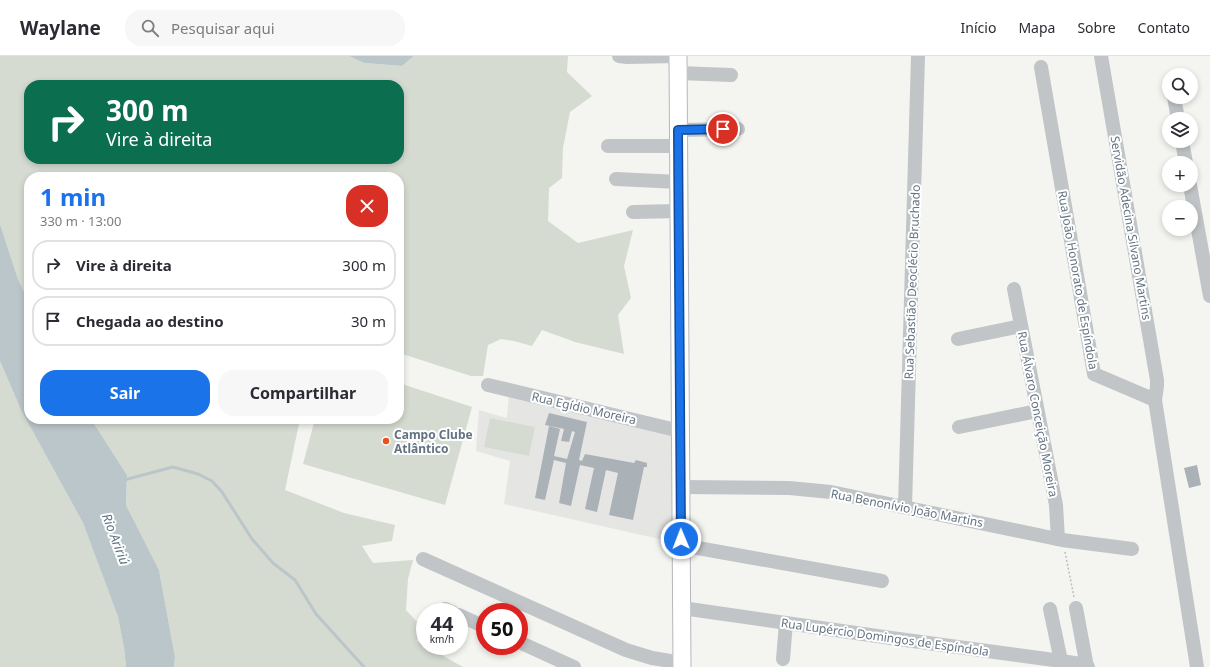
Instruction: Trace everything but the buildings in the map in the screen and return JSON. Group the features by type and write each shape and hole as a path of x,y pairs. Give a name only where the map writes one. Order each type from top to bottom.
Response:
{"main road":[{"path":"678,56 682,665"}],"street":[{"path":"619,56 678,56"},
{"name":"Rua Sebastião Deoclécio Bruchado","path":"905,507 918,56"},
{"name":"Servidão Adecina Silvano Martins","path":"1101,56 1157,380 1155,400"},
{"name":"Rua João Honorato de Espíndola","path":"1041,67 1094,374 1155,400"},
{"path":"678,73 731,74"},
{"path":"608,146 738,129"},
{"path":"616,179 679,182"},
{"path":"1191,192 1210,296"},
{"path":"633,212 679,211"},
{"name":"Rua Álvaro Conceição Moreira","path":"1014,289 1056,506 1060,540"},
{"path":"958,339 1021,326"},
{"name":"Rua Egídio Moreira","path":"488,385 680,431"},
{"path":"1155,400 1197,667"},
{"path":"959,427 1037,411"},
{"name":"Rua Benonívio João Martins","path":"681,488 788,488 831,492 1060,540 1132,549"},
{"path":"681,545 882,581"},
{"path":"423,559 626,650 682,665"},
{"name":"Rua Lupércio Domingos de Espíndola","path":"682,608 786,623 1027,662 1061,661 1081,664 1088,667"},
{"path":"1076,608 1088,667"},
{"path":"1050,609 1061,661"},
{"path":"783,659 786,623"},
{"path":"528,646 574,667"}],"path":[{"path":"1060,540 1076,608"}],"shaded area":[{"path":"0,56 349,56 364,63 402,66 414,56 568,56 567,72 592,96 570,112 563,148 562,178 549,188 548,221 578,243 633,230 624,266 631,298 618,315 624,354 575,342 542,330 532,346 501,339 488,345 483,376 471,376 404,355 404,172 24,172 24,292 18,279 0,224"},
{"path":"0,361 24,415 24,424 29,424 83,523 118,617 126,667 0,667"},
{"name":"Campo Clube Atlântico","path":"404,385 472,407 445,505 303,464 314,424 404,424"},
{"path":"509,393 675,430 677,543 504,504 510,461 476,451 479,410 507,418"},
{"path":"490,418 535,427 529,456 484,447"},
{"path":"94,424 299,424 285,490 344,513 395,525 392,541 362,546 373,563 413,560 408,579 406,610 416,621 416,655 442,655 463,667 174,667 175,657 159,570 126,505 127,475"}],"water":[{"path":"349,56 414,56 402,66 364,63"},
{"path":"0,224 18,279 24,292 24,415 0,361"},
{"name":"Rio Aririú","path":"29,424 94,424 127,475 126,505 159,570 175,657 174,667 126,667 118,617 83,523"}],"waterway":[{"path":"124,480 173,467 198,474 212,481 222,492 252,539 273,563 295,580 316,614 364,667"}],"place":[{"name":"Campo Clube Atlântico","path":"386,441"}],"route":[{"path":"681,539 678,130 723,129"}]}
